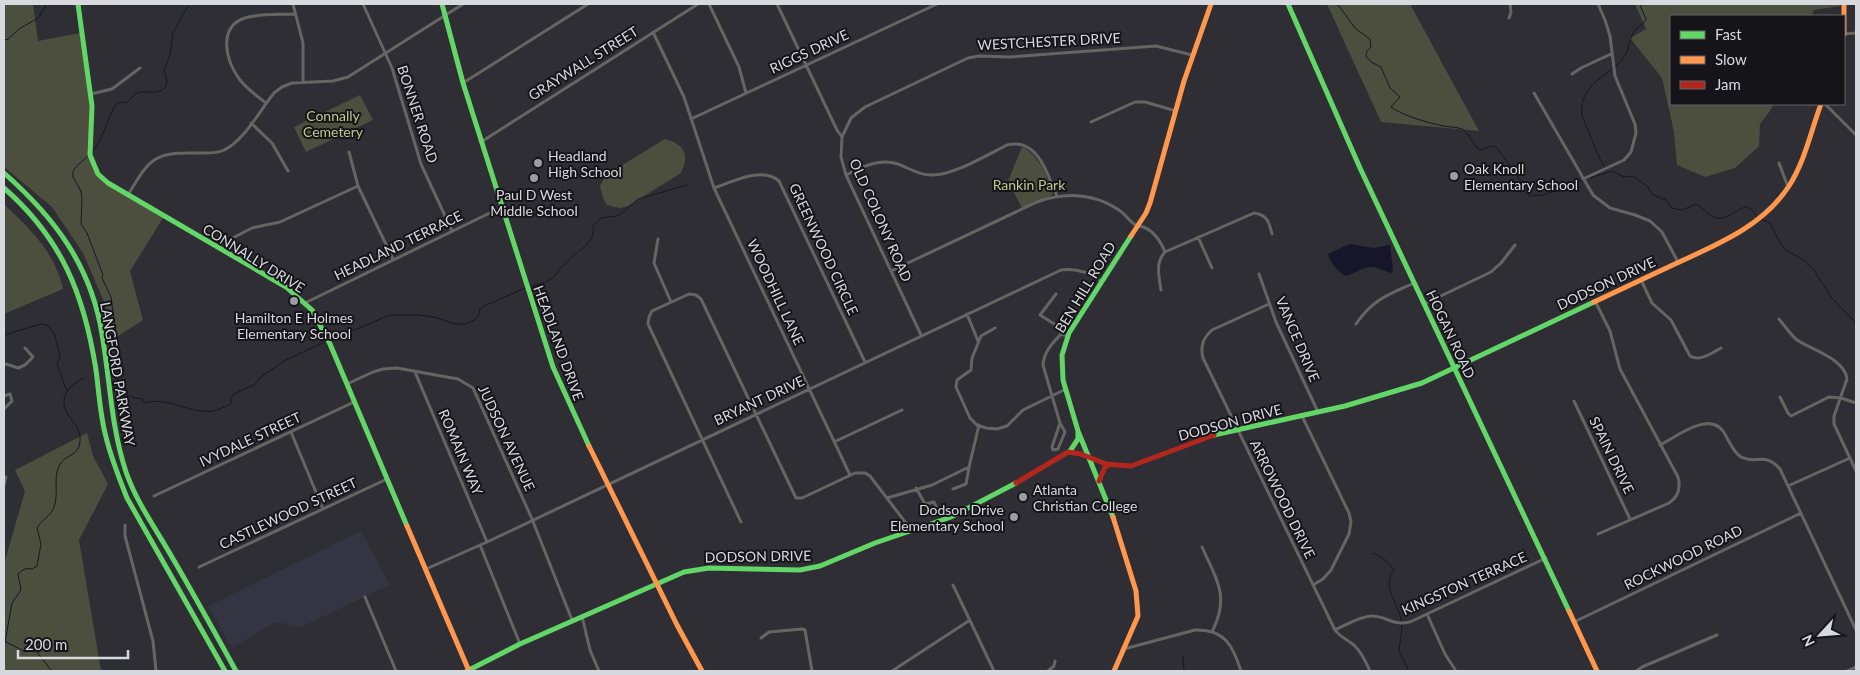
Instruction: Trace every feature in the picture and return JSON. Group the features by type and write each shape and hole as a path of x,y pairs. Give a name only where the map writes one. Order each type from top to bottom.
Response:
{"main road":[{"name":"CONNALLY DRIVE","path":"78,4 91,94 92,121 89,149 91,160 103,179 286,287 312,310 347,385 468,671"},
{"name":"HEADLAND DRIVE","path":"442,4 481,142 553,367 608,485 702,671"},
{"name":"BEN HILL ROAD","path":"1114,671 1138,616 1136,591 1118,530 1078,431 1061,367 1062,355 1067,336 1150,203 1192,55 1211,4"},
{"name":"HOGAN ROAD","path":"1288,4 1331,106 1598,671"},
{"name":"DODSON DRIVE","path":"468,671 484,661 572,620 684,572 701,568 800,570 814,568 873,544 948,518 980,503 1070,452 1078,450 1090,457 1110,464 1131,466 1194,441 1402,390 1726,240 1744,229 1774,204 1788,186 1797,169 1821,105"},
{"name":"LANGFORD PARKWAY","path":"4,173 53,220 82,268 95,302 102,332 111,417 126,472 144,510 236,671"},
{"name":"LANGFORD PARKWAY","path":"4,188 33,215 65,260 76,285 88,324 104,430 117,475 147,534 226,671"},
{"path":"1070,452 1078,440 1078,431"},
{"path":"1099,482 1101,473 1110,464"}],"street":[{"path":"292,4 303,43 303,82"},
{"name":"BONNER ROAD","path":"362,4 386,53 398,84 421,164 452,231"},
{"path":"128,195 143,170 156,158 173,152 212,153 223,151 238,141 274,92 282,87 292,83 342,80 463,4"},
{"path":"463,83 588,4"},
{"name":"GRAYWALL STREET","path":"481,142 698,4"},
{"path":"710,4 739,67 746,93"},
{"name":"OLD COLONY ROAD","path":"778,4 842,137 841,157 846,175 921,335"},
{"name":"RIGGS DRIVE","path":"691,119 928,6 937,4"},
{"path":"1509,18 1511,12 1510,4"},
{"path":"1583,179 1624,160 1631,152 1635,142 1635,124 1615,76 1610,36 1598,4"},
{"path":"266,103 246,88 236,75 226,50 227,36 234,25 245,18 295,14"},
{"name":"WOODHILL LANE","path":"653,32 684,96 714,188 850,475"},
{"name":"WESTCHESTER DRIVE","path":"842,137 852,118 865,106 968,58 979,56 1010,57 1156,46 1192,55"},
{"path":"1572,74 1612,54"},
{"path":"91,94 112,89 140,68"},
{"path":"1534,93 1593,195 1604,205 1617,211 1642,217 1658,228 1668,242 1678,262"},
{"path":"1092,122 1135,102 1145,102 1176,111"},
{"path":"1826,105 1856,135"},
{"path":"251,124 272,143 288,171"},
{"path":"846,175 868,164 883,162 898,164 922,174 940,174 1007,145 1019,144 1029,147 1037,154 1057,196"},
{"path":"348,152 358,186 393,259"},
{"path":"1779,163 1788,186"},
{"name":"GREENWOOD CIRCLE","path":"714,188 760,174 770,175 779,181 865,362"},
{"path":"216,246 252,228 280,222 358,186"},
{"path":"891,271 1037,202 1057,196 1079,196 1103,201 1121,211 1137,226 1152,232 1158,238 1165,252"},
{"name":"HEADLAND TERRACE","path":"305,303 502,207"},
{"path":"1160,290 1158,265 1165,252 1254,213 1264,215 1268,219 1272,234"},
{"path":"1198,237 1212,268"},
{"path":"658,239 654,263 671,302"},
{"path":"1424,304 1491,272 1501,264 1515,246"},
{"name":"BRYANT DRIVE","path":"426,569 487,542 532,519 608,485 1061,270 1082,271 1101,281"},
{"name":"VANCE DRIVE","path":"1259,274 1269,304 1318,412"},
{"path":"1641,279 1652,304 1670,320 1690,356 1700,358 1721,348"},
{"path":"1356,324 1365,310 1374,302 1414,283"},
{"path":"741,522 648,324 652,312 689,294 701,298 796,498 802,498 860,472 870,476 912,531"},
{"path":"1056,294 1040,315 1059,327 1060,334 1047,349 1043,358 1043,365 1060,423 1065,432 1058,450 1054,450 1052,447 1060,423"},
{"path":"1594,301 1610,331 1620,369 1678,477 1680,487 1678,494 1669,503 1630,518 1598,534"},
{"name":"ARROWOOD DRIVE","path":"1269,304 1212,330 1202,344 1203,358 1335,630 1361,653 1370,671"},
{"path":"967,314 978,341"},
{"path":"1779,319 1796,339 1844,368 1847,379 1834,416 1834,424 1856,472"},
{"path":"995,328 981,336 972,358 971,370 957,380 956,387 970,418 978,425 997,429 1007,426 1023,410 1047,400 1066,389"},
{"path":"1060,334 1067,336"},
{"path":"4,365 18,368 25,365 33,357 25,348"},
{"name":"JUDSON AVENUE","path":"347,385 383,369 397,368 458,378 473,388 532,519 572,620"},
{"name":"ROMAIN WAY","path":"415,371 487,542"},
{"path":"4,396 10,394 12,401 4,409"},
{"path":"1780,397 1788,413 1792,416 1829,397 1841,398 1856,403"},
{"name":"SPAIN DRIVE","path":"1574,401 1630,518"},
{"name":"IVYDALE STREET","path":"154,496 354,402"},
{"path":"834,442 902,410"},
{"path":"1302,416 1349,513 1351,522 1349,534 1331,570 1323,579 1313,585"},
{"path":"1660,445 1699,424 1713,424 1722,430 1734,450 1740,456 1749,459 1766,459 1775,463 1780,469 1856,630"},
{"path":"953,489 966,484 978,425"},
{"path":"291,432 323,509"},
{"path":"1788,486 1850,458"},
{"path":"887,498 932,484 969,467"},
{"path":"4,485 6,477"},
{"name":"CASTLEWOOD STREET","path":"199,567 387,479"},
{"path":"916,488 925,504 934,502 938,511"},
{"name":"ROCKWOOD ROAD","path":"1574,622 1801,513"},
{"path":"125,525 125,536 153,641 156,671"},
{"path":"480,545 520,644"},
{"path":"1202,547 1218,584 1221,596 1220,614 1212,632"},
{"name":"KINGSTON TERRACE","path":"1335,630 1367,616 1377,616 1402,624 1410,622 1546,558"},
{"path":"953,585 994,671"},
{"path":"365,597 396,671"},
{"path":"1427,614 1456,671"},
{"path":"582,616 590,650 598,671"},
{"path":"892,671 970,620"},
{"path":"761,638 769,632 806,630 812,671"},
{"path":"1124,650 1195,630 1203,630 1224,638 1231,645 1241,671"},
{"path":"1636,671 1717,635"},
{"path":"1048,671 1054,666 1055,662"},
{"path":"1847,671 1856,667"}],"shaded area":[{"path":"1350,244 1374,248 1390,245 1393,271 1391,273 1370,267 1346,276 1343,275 1335,267 1328,254"},
{"path":"361,531 390,585 299,628 276,622 232,648 208,606"}],"green space":[{"path":"4,4 33,4 38,41 80,33 90,98 89,159 102,180 165,215 130,271 143,320 109,342 105,304 83,253 52,207 4,167"},
{"path":"1327,4 1410,4 1479,131 1381,122"},
{"path":"1635,4 1840,4 1840,6 1814,10 1812,15 1670,15 1670,105 1773,105 1760,124 1759,146 1735,168 1705,177 1677,165 1674,132 1662,78 1630,38 1646,29"},
{"name":"Connally Cemetery","path":"360,95 373,120 306,152 294,127"},
{"path":"665,139 677,144 684,151 685,160 681,173 628,206 620,208 607,205 600,186 606,175"},
{"name":"Rankin Park","path":"1022,147 1033,154 1038,160 1053,195 1022,208 1008,181"},
{"path":"4,204 32,232 48,252 63,289 4,314"},
{"path":"87,433 93,456 108,484 79,540 101,671 4,671 4,564 25,491 15,470"}],"waterway":[{"path":"4,39 7,40 19,29 38,18 47,4"},
{"path":"92,152 100,140 117,103 128,102 135,94 140,92 157,92 166,86 167,81 164,70 170,55 173,33 189,4"},
{"path":"1335,4 1339,6 1355,28 1370,39 1371,47 1367,51 1366,56 1371,62 1381,67 1390,88 1400,97 1391,107 1403,114 1423,121 1462,129 1480,150 1491,146 1497,148 1526,188 1529,196 1544,195 1583,180"},
{"path":"1616,66 1627,52 1635,30 1646,19 1641,4"},
{"path":"1605,168 1582,116 1582,107 1583,100 1590,88 1613,68"},
{"path":"89,155 73,171 73,177 81,191 81,224 87,233 103,275 102,278 111,297 119,357 117,373"},
{"path":"1590,178 1612,171 1624,177 1633,176 1647,186 1653,195 1666,200 1672,208 1682,210 1696,204 1713,217 1721,218 1746,207 1751,209 1757,217"},
{"path":"529,287 553,278 561,267 586,246 591,239 593,226 601,218 617,216 638,199 687,185"},
{"path":"1761,219 1770,223 1780,243 1787,251 1802,259 1814,270 1831,297 1856,323"},
{"path":"116,374 122,392 142,399 145,403 154,401 195,410 214,411 231,404 231,398 234,394 254,385 261,377 284,361 339,335 390,315 418,315 434,317 455,324 466,324 476,319 480,309 484,306 525,288"},
{"path":"4,335 41,324 47,325 54,333 60,355 57,365 67,391"},
{"path":"4,648 12,603 21,590 18,574 25,569 32,569 37,566 41,544 37,528 54,507 57,471 61,462 79,447 79,433 66,411 64,400 71,387 84,378"},
{"path":"1373,553 1385,560 1394,570 1389,580 1389,586 1401,619 1402,631 1399,651 1409,671"},
{"path":"6,642 24,651 35,650 52,671"},
{"path":"1183,656 1184,671"}],"traffic: fast":[{"path":"78,4 92,106 90,155 98,174 108,183 286,287 312,310 330,344 407,526"},
{"path":"442,4 463,83 553,367 589,446"},
{"path":"1288,4 1360,168 1569,611"},
{"path":"4,173 55,226 80,265 97,309 117,438 130,483 236,671"},
{"path":"4,188 41,227 67,270 85,317 96,370 104,429 121,483 127,498 225,671"},
{"path":"1113,517 1078,431 1063,380 1062,355 1069,333 1131,236"},
{"path":"1214,435 1345,406 1422,383 1594,302"},
{"path":"1070,451 1078,439 1078,432"},
{"path":"467,671 520,644 684,572 709,568 800,570 820,566 875,543 951,517 1016,483"}],"traffic: slow":[{"path":"1131,236 1146,213 1150,203 1184,81 1211,4"},
{"path":"1844,4 1844,15"},
{"path":"1594,302 1724,241 1753,223 1766,212 1778,200 1795,176 1804,156 1821,105"},
{"path":"589,446 677,625 702,671"},
{"path":"1113,517 1136,591 1138,616 1114,671"},
{"path":"407,526 469,671"},
{"path":"1569,611 1597,671"}],"traffic: jam":[{"path":"1016,483 1068,452 1081,454 1106,464 1131,466 1214,435"},
{"path":"1099,481 1105,467 1109,465"}],"place":[{"name":"Headland High School","path":"538,163"},
{"name":"Oak Knoll Elementary School","path":"1454,176"},
{"name":"Paul D West Middle School","path":"534,178"},
{"name":"Hamilton E Holmes Elementary School","path":"294,301"},
{"name":"Atlanta Christian College","path":"1023,497"},
{"name":"Dodson Drive Elementary School","path":"1014,517"}]}
